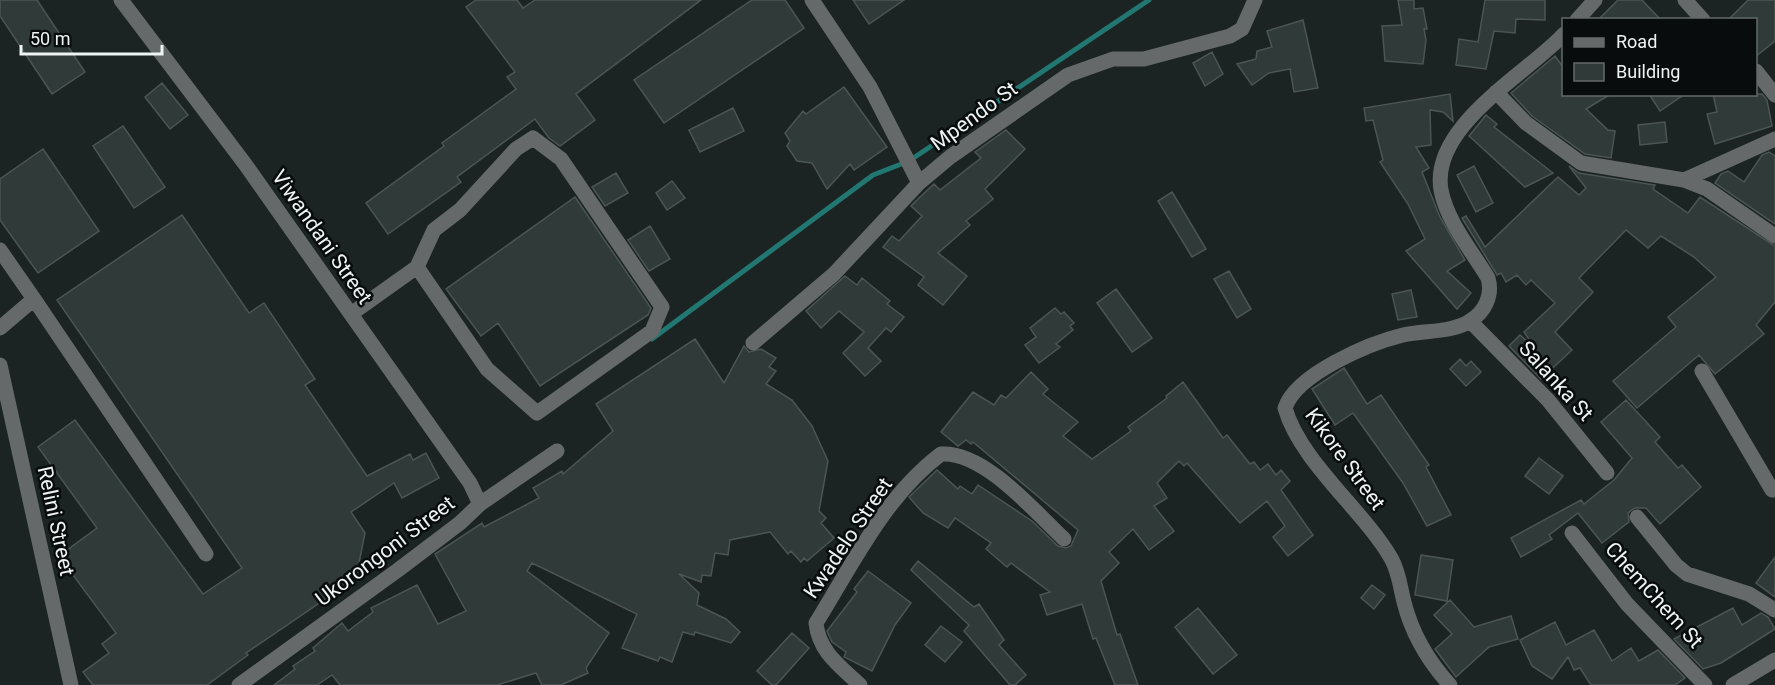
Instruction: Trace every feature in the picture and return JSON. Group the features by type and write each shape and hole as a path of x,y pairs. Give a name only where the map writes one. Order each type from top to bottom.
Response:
{"street":[{"name":"Viwandani Street","path":"121,0 245,164 470,483 480,504"},
{"path":"812,0 870,87 919,183"},
{"name":"Mpendo St","path":"753,343 834,274 919,183 950,157 1068,75 1113,59 1144,59 1230,36 1242,29 1256,0"},
{"path":"1579,18 1595,0"},
{"path":"1684,0 1701,18"},
{"path":"1470,321 1486,304 1491,288 1488,278 1459,232 1446,203 1441,190 1441,167 1456,135 1496,92 1562,35"},
{"path":"1757,73 1775,95"},
{"path":"1496,92 1526,123 1581,163 1684,180 1707,189 1775,236"},
{"path":"351,314 417,267 434,230 460,210 516,150 533,138 561,159 662,307 652,331 537,413 487,369 417,267"},
{"path":"1684,180 1775,140"},
{"path":"0,250 206,554"},
{"path":"0,328 34,299"},
{"name":"Salanka St","path":"1470,321 1548,400 1607,473"},
{"name":"Kikore Street","path":"1450,685 1428,658 1415,635 1391,559 1313,458 1285,408 1291,394 1308,380 1348,356 1394,337 1461,326 1470,321"},
{"name":"Relini Street","path":"0,365 71,685"},
{"path":"1702,371 1774,490"},
{"name":"Ukorongoni Street","path":"239,685 460,524 480,504 557,451"},
{"name":"Kwadelo Street","path":"860,685 825,651 817,637 816,623 882,517 913,479 941,454 966,457 1000,479 1064,538"},
{"path":"1637,517 1676,565 1688,574 1749,594 1775,610"},
{"name":"ChemChem St","path":"1572,533 1627,604 1705,685"},
{"path":"1733,685 1775,660"}],"building":[{"path":"0,0 37,0 85,72 52,94 0,16"},
{"path":"476,0 517,0 523,8 535,0 701,0 576,94 595,120 560,146 549,138 535,119 457,177 461,182 388,234 366,203 444,146 442,143 516,89 507,77 515,72 466,7"},
{"path":"752,0 785,0 804,28 664,123 634,80"},
{"path":"853,0 904,0 869,24"},
{"path":"1398,0 1414,0 1414,9 1423,8 1427,29 1424,29 1426,40 1423,64 1385,61 1382,26 1402,25"},
{"path":"1485,0 1545,0 1545,20 1516,19 1515,33 1494,31 1486,69 1456,65 1459,39 1478,42"},
{"path":"1618,0 1642,0 1659,18 1600,18"},
{"path":"1748,0 1775,0 1775,41 1757,55 1757,18 1730,18"},
{"path":"1303,20 1318,88 1294,92 1290,69 1269,73 1252,85 1237,64 1256,59 1257,51 1272,47 1267,31"},
{"path":"1212,52 1223,74 1205,86 1193,63"},
{"path":"1555,56 1562,66 1562,96 1608,96 1586,109 1608,130 1615,131 1611,158 1585,154 1532,116 1511,93"},
{"path":"162,83 188,115 170,129 145,97"},
{"path":"844,87 887,147 854,170 850,164 827,189 812,163 797,161 787,146 790,141 785,133 803,111 806,114"},
{"path":"1450,94 1453,121 1443,112 1430,110 1431,145 1416,147 1429,168 1422,172 1440,217 1465,260 1447,271 1471,293 1457,309 1406,251 1425,239 1408,204 1380,162 1383,160 1373,120 1366,121 1364,108"},
{"path":"1762,94 1767,100 1772,126 1715,144 1707,114 1717,112 1713,96"},
{"path":"1650,96 1682,96 1660,111"},
{"path":"733,108 744,131 700,152 689,130"},
{"path":"1486,115 1497,124 1494,127 1553,173 1525,187 1469,136"},
{"path":"1665,122 1667,142 1640,145 1638,125"},
{"path":"123,126 165,187 134,208 93,146"},
{"path":"1006,130 1025,149 985,189 993,199 966,221 970,225 938,253 967,276 943,305 918,285 924,277 883,247 892,236 899,241 922,216 911,206 920,197 934,184 940,190 981,158 975,152"},
{"path":"43,149 99,231 38,273 0,220 0,179"},
{"path":"1769,152 1775,156 1775,224 1715,183 1721,174 1728,171 1744,182 1762,155"},
{"path":"1474,166 1493,203 1476,212 1457,175"},
{"path":"1569,166 1579,173 1655,185 1653,189 1688,213 1700,197 1775,246 1775,302 1756,325 1764,334 1715,374 1699,355 1637,408 1613,381 1676,327 1668,317 1716,277 1694,257 1661,236 1648,248 1626,230 1579,278 1593,292 1555,332 1572,350 1541,379 1509,346 1520,335 1534,347 1524,332 1555,303 1531,280 1526,285 1517,275 1506,282 1501,273 1497,275 1462,218 1466,216 1485,247 1558,177 1579,195 1586,188"},
{"path":"616,173 628,193 605,206 592,187"},
{"path":"672,181 685,198 667,210 656,193"},
{"path":"1172,192 1206,249 1192,257 1158,201"},
{"path":"575,197 651,308 648,315 540,386 498,323 481,336 446,289"},
{"path":"182,215 249,313 264,303 315,379 305,385 367,476 410,454 413,460 426,453 439,478 402,498 394,483 351,512 365,533 356,578 246,653 248,655 207,685 93,685 83,672 109,653 102,644 116,633 59,556 97,528 38,447 75,420 203,594 242,568 57,300"},
{"path":"650,226 670,259 649,271 628,240"},
{"path":"1229,271 1251,309 1237,318 1214,279"},
{"path":"845,276 857,285 862,278 890,301 887,304 904,317 891,332 886,328 868,348 881,361 865,376 843,353 864,332 839,311 821,328 806,311"},
{"path":"1116,289 1152,338 1132,352 1097,303"},
{"path":"1411,290 1417,317 1398,320 1392,294"},
{"path":"1055,308 1061,314 1064,312 1074,323 1070,326 1073,330 1056,344 1060,347 1039,363 1025,345 1036,337 1030,328"},
{"path":"695,339 724,383 744,346 749,352 761,349 776,358 769,367 776,371 766,384 792,400 812,426 828,461 819,511 826,518 821,523 834,538 807,561 804,558 801,562 791,551 788,554 770,532 730,540 728,555 715,553 711,576 702,575 701,582 679,574 699,593 697,605 726,619 740,632 731,643 695,632 694,635 683,632 672,662 660,657 658,661 622,648 637,614 532,563 527,571 609,633 586,668 588,673 561,685 542,685 536,673 497,685 340,685 332,675 317,685 274,685 295,669 293,666 315,651 313,648 342,623 348,631 373,612 371,608 417,585 438,624 466,611 435,554 482,523 484,527 539,498 533,488 562,471 563,474 613,431 596,404"},
{"path":"1460,359 1466,366 1471,361 1481,372 1466,386 1450,369"},
{"path":"1344,368 1367,404 1381,395 1429,465 1426,467 1451,515 1427,526 1403,483 1353,413 1335,425 1312,389"},
{"path":"1031,372 1048,389 1043,394 1078,422 1063,436 1092,459 1131,431 1128,427 1167,398 1166,396 1183,382 1223,438 1227,435 1250,464 1254,462 1260,470 1268,464 1276,475 1281,470 1290,481 1281,490 1313,535 1288,556 1273,537 1285,526 1267,501 1240,523 1187,463 1184,466 1179,461 1157,483 1167,498 1154,506 1174,531 1149,550 1133,529 1109,552 1119,563 1101,581 1117,635 1120,634 1138,685 1115,685 1096,638 1093,639 1082,604 1047,615 1040,595 1050,592 1011,563 1007,567 986,549 991,543 955,518 948,528 923,513 909,497 937,470 958,489 960,486 972,494 978,485 1032,521 1058,546 1066,548 1071,546 1078,530 973,442 971,444 966,440 958,446 941,432 973,392 994,405 1001,395 1006,398"},
{"path":"1626,400 1660,437 1655,442 1678,468 1682,465 1701,487 1660,524 1646,508 1635,508 1628,513 1629,522 1602,543 1578,513 1549,535 1552,539 1521,557 1511,538 1581,500 1584,504 1614,480 1632,458 1601,422"},
{"path":"1539,458 1563,476 1549,494 1525,476"},
{"path":"1421,555 1453,560 1447,601 1415,595"},
{"path":"1775,557 1775,597 1756,583"},
{"path":"918,561 974,607 979,604 1004,640 999,645 1026,675 1015,685 1010,685 964,631 969,625 911,570"},
{"path":"868,571 911,603 895,625 872,671 844,657 846,652 832,642 827,631 857,592 854,589"},
{"path":"1372,585 1385,595 1374,609 1361,598"},
{"path":"1450,600 1474,627 1511,616 1518,639 1489,647 1456,677 1435,649 1452,634 1434,615"},
{"path":"1198,608 1237,655 1213,674 1175,627"},
{"path":"1733,608 1742,625 1761,613 1768,617 1775,629 1721,663 1703,669 1674,639"},
{"path":"1555,622 1566,645 1594,630 1612,661 1631,648 1639,661 1658,650 1685,678 1675,685 1591,685 1580,668 1574,670 1568,657 1552,679 1532,666 1520,640"},
{"path":"941,626 962,642 945,662 925,645"},
{"path":"792,633 809,648 776,685 772,685 757,671"}],"waterway":[{"path":"652,339 873,175 909,161 1149,0"}]}
